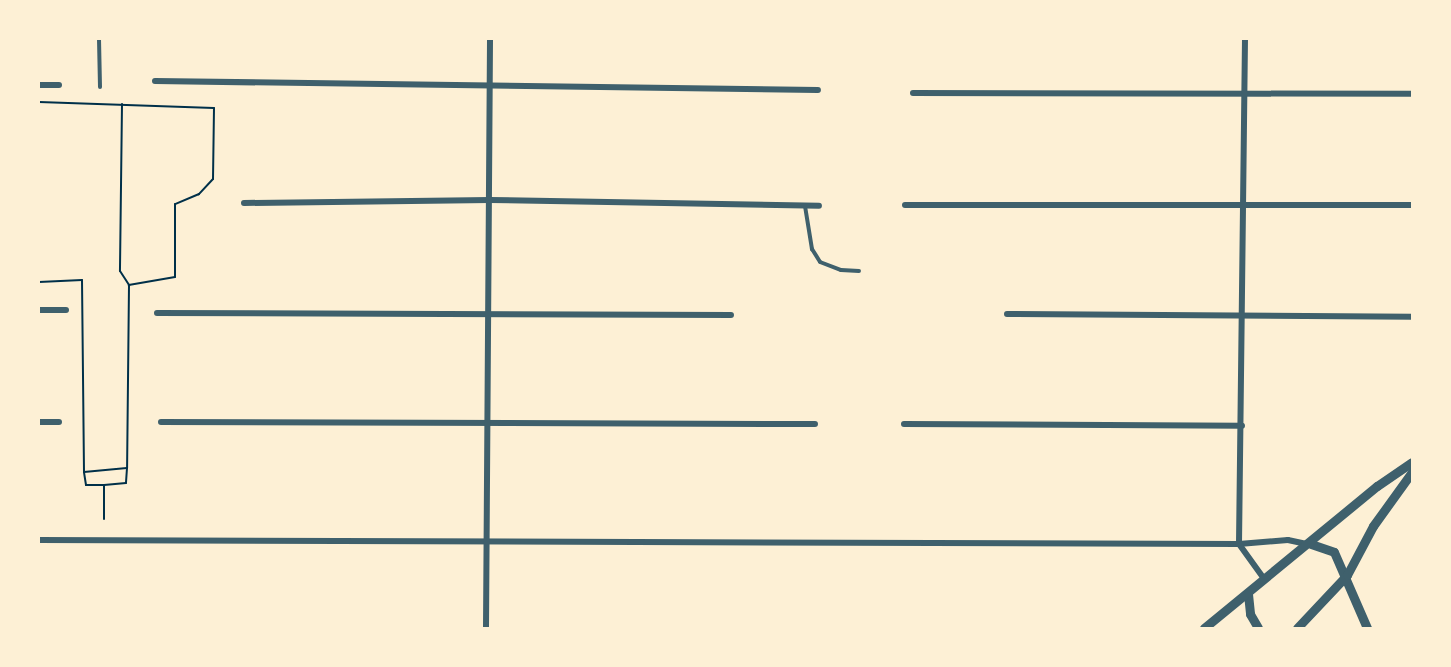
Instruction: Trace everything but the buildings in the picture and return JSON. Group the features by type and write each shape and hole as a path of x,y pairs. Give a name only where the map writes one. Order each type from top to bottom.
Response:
{"street":[{"path":"486,628 490,39"},
{"path":"1245,39 1239,544 1265,581"},
{"path":"155,81 489,89 818,90"},
{"path":"39,85 59,85"},
{"path":"913,93 1412,94"},
{"path":"244,202 490,200 819,206"},
{"path":"905,205 1412,205"},
{"path":"39,310 66,310"},
{"path":"157,313 731,315"},
{"path":"1007,314 1412,317"},
{"path":"39,422 59,422"},
{"path":"161,422 486,425 815,424"},
{"path":"904,424 1242,426"},
{"path":"1204,628 1311,544 1377,486 1412,462"},
{"path":"1296,628 1347,575 1373,526 1412,472"},
{"path":"39,540 1239,544 1288,540 1311,544 1334,552 1347,575 1367,628"},
{"path":"1248,594 1250,614 1258,628"}],"lane":[{"path":"99,39 100,87"},
{"path":"805,205 812,249 820,262 841,270 859,272"}],"path":[{"path":"39,102 214,108 213,178 199,194 175,204 174,277 129,285"},
{"path":"39,282 82,280 86,485 126,483 129,285 120,271 122,104"},
{"path":"84,471 127,468"},
{"path":"104,485 104,519"}]}
